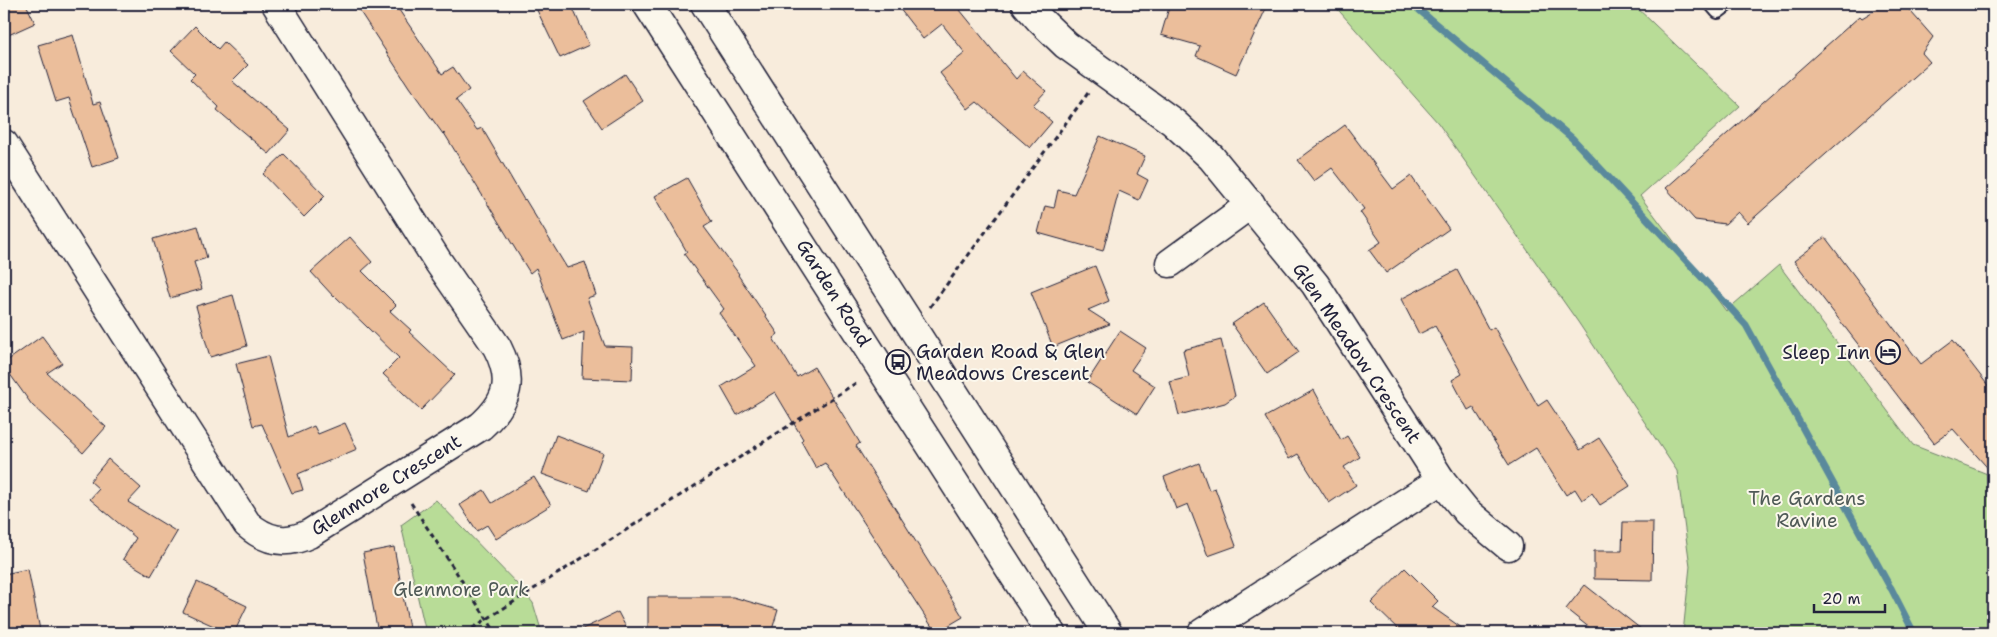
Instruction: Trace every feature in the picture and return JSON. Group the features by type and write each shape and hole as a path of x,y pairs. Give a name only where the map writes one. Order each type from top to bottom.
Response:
{"street":[{"name":"Glenmore Crescent","path":"4,144 247,524 263,536 275,540 298,539 309,534 481,426 494,415 502,403 507,388 508,374 498,347 437,260 276,4"},
{"name":"Garden Road","path":"648,4 1051,633"},
{"path":"705,4 1108,633"},
{"name":"Glen Meadow Crescent","path":"1026,4 1066,45 1155,108 1188,134 1211,157 1315,284 1441,480 1467,512 1508,546"},
{"path":"1170,263 1251,204"},
{"path":"1202,633 1441,480"}],"lane":[{"path":"1712,4 1718,11 1726,4"}],"path":[{"path":"929,307 1088,92"},
{"path":"465,633 862,380"},
{"path":"411,503 496,633"}],"green space":[{"name":"The Gardens Ravine","path":"1333,4 1633,4 1740,106 1640,196 1726,311 1779,265 1913,445 1990,475 1993,482 1993,633 1683,633 1690,566 1677,471 1578,322 1438,123"},
{"name":"Glenmore Park","path":"436,500 533,603 542,633 426,633 401,525"}],"building":[{"path":"4,4 26,4 35,23 4,37"},
{"path":"355,4 395,4 442,74 453,67 469,90 456,100 477,130 482,128 567,268 585,262 596,295 587,298 605,346 633,347 632,380 582,378 584,332 563,340 536,268 530,273 444,133 409,87"},
{"path":"534,4 571,4 589,45 560,58"},
{"path":"896,4 968,4 960,10 1016,79 1023,71 1046,91 1033,105 1052,122 1030,148 977,102 968,109 940,73 965,53 942,24 923,39"},
{"path":"1170,4 1268,4 1236,74 1196,56 1200,46 1161,35"},
{"path":"1885,4 1904,4 1933,37 1922,53 1930,62 1748,223 1738,212 1725,224 1695,220 1666,188 1860,16 1862,18"},
{"path":"195,26 218,49 224,42 248,65 232,81 290,130 269,154 217,110 219,107 190,79 195,74 171,51"},
{"path":"73,35 93,104 100,102 119,158 92,167 69,98 56,102 38,45"},
{"path":"625,74 643,101 602,128 584,101"},
{"path":"1345,125 1393,189 1411,176 1449,229 1386,273 1369,250 1381,242 1360,212 1364,209 1332,168 1314,181 1298,160"},
{"path":"1100,136 1145,156 1137,174 1148,180 1139,200 1119,191 1103,251 1038,233 1045,206 1054,208 1058,190 1074,194"},
{"path":"284,154 325,196 304,217 263,174"},
{"path":"687,178 712,222 704,227 739,274 778,334 773,338 797,377 814,367 860,443 856,446 963,617 936,633 825,463 816,468 801,441 803,439 775,392 737,415 721,387 756,366 719,313 724,309 684,254 687,252 655,196"},
{"path":"198,226 207,258 194,262 202,289 170,298 153,239"},
{"path":"350,237 372,262 362,271 396,305 390,311 411,330 409,332 455,375 421,410 383,374 399,358 334,297 311,272"},
{"name":"Sleep Inn","path":"1825,237 1921,364 1953,340 1993,392 1993,474 1953,429 1934,443 1794,261"},
{"path":"1095,266 1109,301 1088,310 1110,324 1053,347 1031,292"},
{"path":"1457,270 1489,330 1494,327 1538,406 1547,400 1580,450 1599,438 1630,486 1600,505 1592,493 1582,500 1575,489 1566,495 1536,448 1509,465 1473,407 1468,410 1452,380 1462,374 1435,326 1419,334 1401,299"},
{"path":"233,295 247,346 210,357 196,306"},
{"path":"1264,302 1299,352 1267,374 1232,324"},
{"path":"1120,331 1146,348 1131,370 1155,386 1137,414 1087,382"},
{"path":"42,336 62,363 47,373 106,427 83,453 32,405 4,366 4,363"},
{"path":"1221,340 1235,396 1225,403 1179,415 1170,382 1189,377 1183,350"},
{"path":"268,356 289,437 314,426 318,434 345,423 357,449 298,474 303,490 292,493 262,424 253,426 236,364"},
{"path":"1314,390 1341,440 1347,436 1360,457 1344,467 1356,485 1329,503 1298,454 1289,459 1265,417"},
{"path":"556,435 603,453 589,491 542,474"},
{"path":"108,459 141,488 128,502 177,532 151,576 123,559 136,538 90,499 99,489 90,481"},
{"path":"1199,463 1209,490 1215,488 1236,546 1208,556 1188,504 1176,509 1164,477"},
{"path":"534,477 551,505 496,539 487,525 477,531 460,505 484,490 492,503"},
{"path":"1623,522 1653,522 1652,580 1594,579 1594,551 1622,551"},
{"path":"394,547 409,628 378,633 363,553"},
{"path":"1405,568 1438,601 1432,607 1469,633 1402,633 1371,603"},
{"path":"28,569 40,630 26,633 7,633 4,617 4,574"},
{"path":"197,582 247,606 234,633 229,633 183,612"},
{"path":"1585,585 1646,633 1596,633 1566,609"},
{"path":"648,597 733,597 778,610 771,633 648,633"},
{"path":"618,612 629,633 574,633"}],"waterway":[{"path":"1412,4 1572,138 1746,325 1890,587"},
{"path":"1891,588 1914,633"}],"place":[{"name":"Sleep Inn","path":"1888,352"},
{"name":"Garden Road & Glen Meadows Crescent","path":"898,362"}]}
